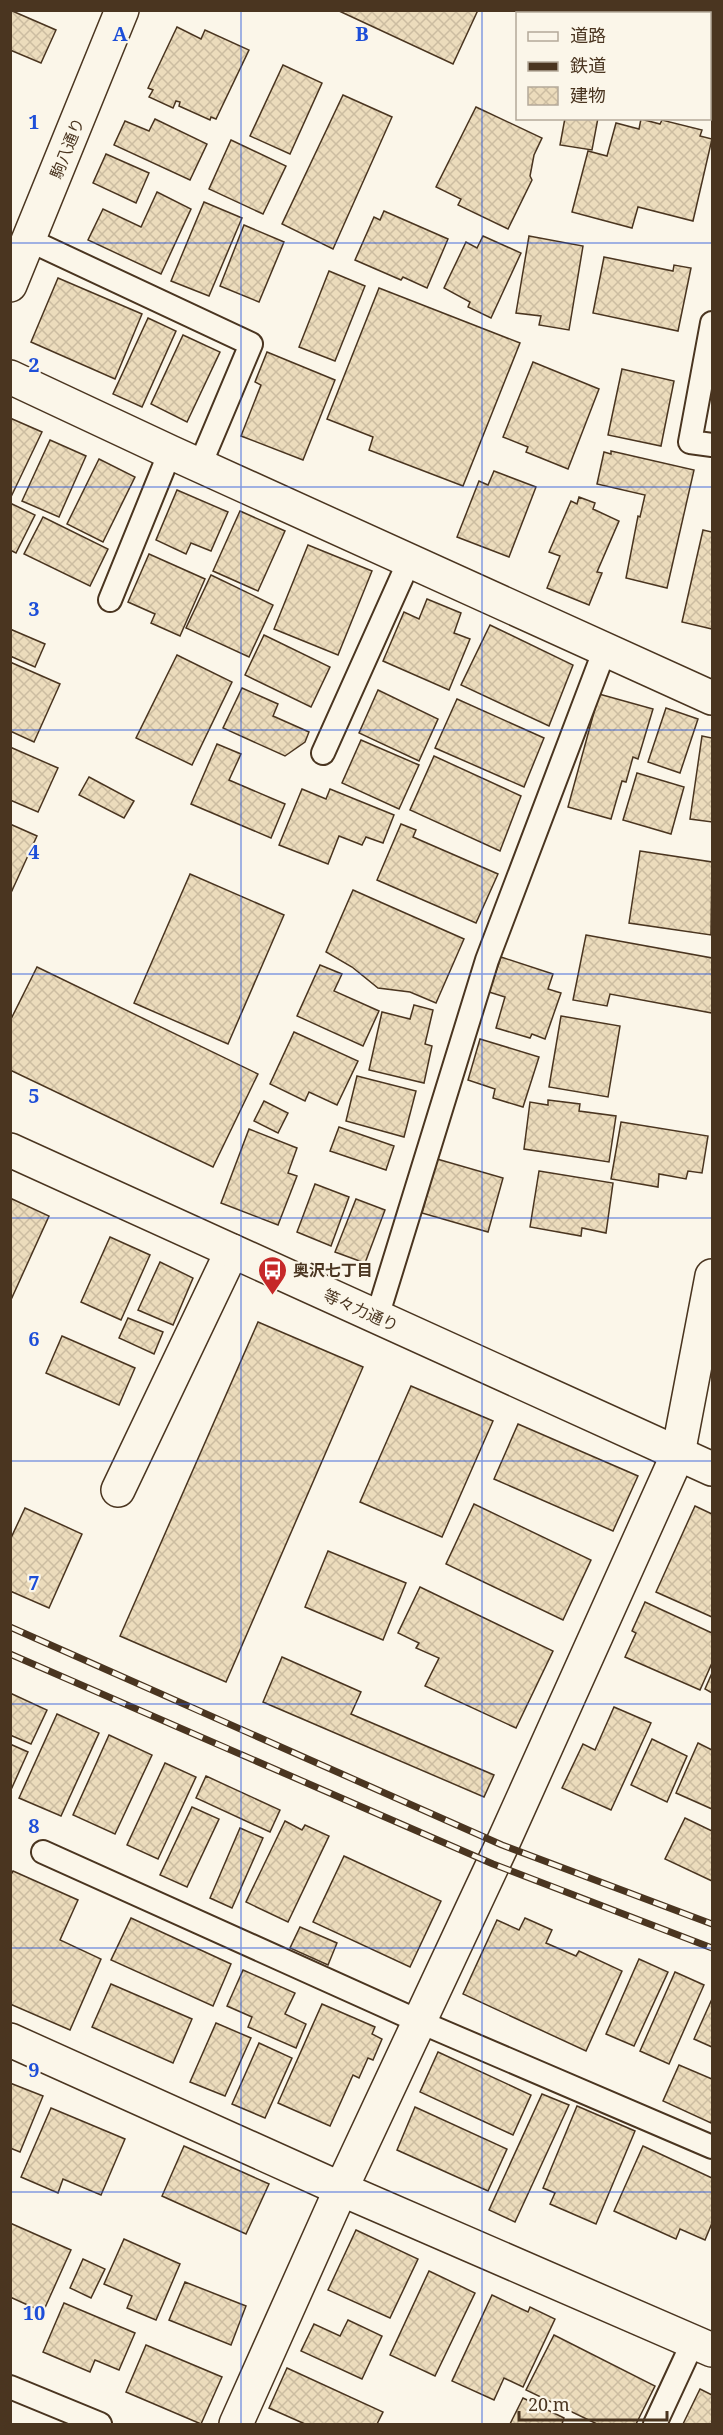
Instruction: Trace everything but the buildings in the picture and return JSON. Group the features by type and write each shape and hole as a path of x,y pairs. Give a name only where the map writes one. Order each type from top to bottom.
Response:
{"street":[{"name":"駒八通り","path":"10,285 122,10"},
{"path":"10,377 712,698"},
{"name":"等々力通り","path":"10,1150 712,1469"},
{"path":"118,1490 232,1251"},
{"path":"236,2424 418,2021 502,1845 678,1454 712,1276"},
{"path":"10,2040 341,2189 703,2346"}],"lane":[{"path":"29,240 251,344 200,465"},
{"path":"712,323 690,442 712,445"},
{"path":"110,600 170,452"},
{"path":"323,753 410,559"},
{"path":"377,1317 487,960 606,649"},
{"path":"44,1852 418,2021 712,2147"},
{"path":"655,2424 703,2346"},
{"path":"10,2387 100,2424"}],"railway":[{"path":"10,1627 502,1845 712,1924"},
{"path":"10,1654 493,1864 712,1948"}],"place":[{"name":"奥沢七丁目","path":"272,1296"}]}
